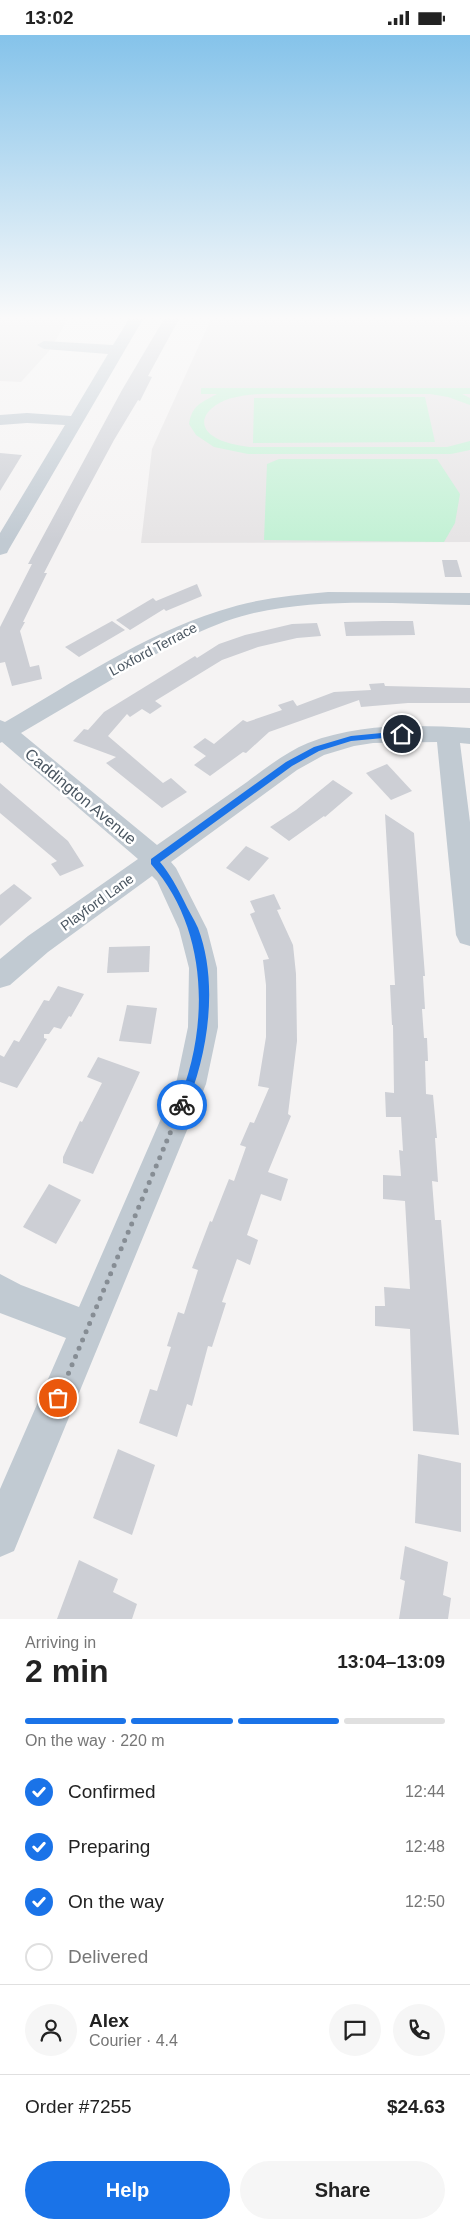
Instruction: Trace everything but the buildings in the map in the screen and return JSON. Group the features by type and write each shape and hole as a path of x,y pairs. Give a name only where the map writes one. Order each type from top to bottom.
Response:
{"street":[{"path":"0,549 92,393"},
{"path":"0,420 27,418 75,421"},
{"name":"Loxford Terrace","path":"2,732 167,639 204,622 239,611 284,602 319,599 470,599"},
{"name":"Caddington Avenue","path":"0,1537 191,1084 203,1027 202,968 193,929 167,875 144,848 2,732"},
{"name":"Playford Lane","path":"0,976 38,944 289,764 317,749 372,735 416,733 459,735"},
{"path":"459,735 470,935"},
{"path":"0,1292 10,1299 87,1328"}],"shaded area":[{"path":"177,393 470,393 470,542 141,543 152,449"}],"green space":[{"path":"470,393 462,394 470,398 470,405 448,397 430,394 249,395 219,403 208,413 204,424 213,436 230,443 249,447 447,447 470,441 470,450 451,454 248,454 214,447 196,435 189,424 192,413 198,405 217,394 201,394"},
{"path":"425,397 435,442 253,443 254,398"},
{"path":"279,459 437,459 460,494 455,523 444,542 264,540 267,464"}],"way so far":[{"path":"58,1398 182,1105"}],"route":[{"path":"182,1105 191,1084 203,1027 202,968 193,929 167,875 154,861 289,764 317,749 372,735 402,734"}]}
